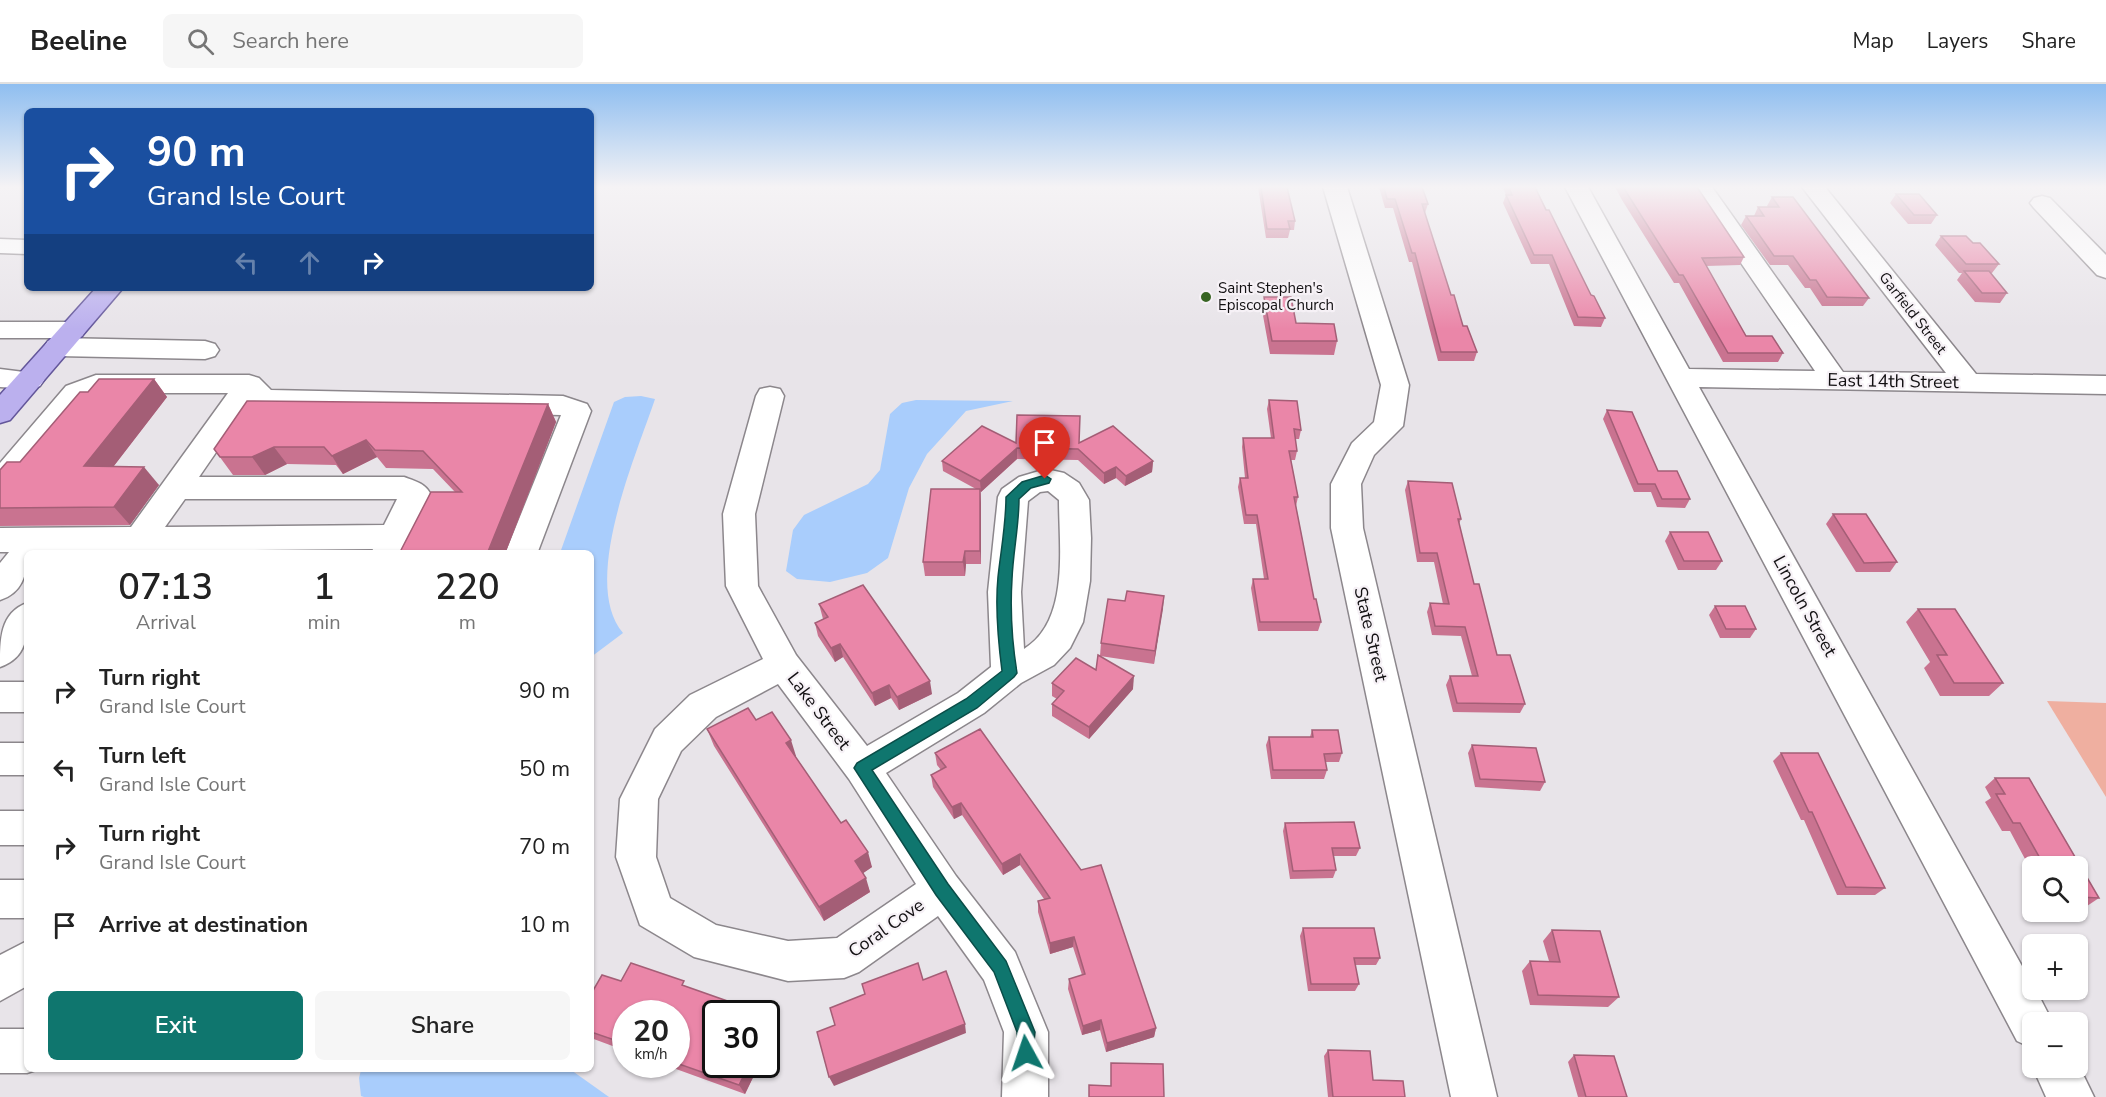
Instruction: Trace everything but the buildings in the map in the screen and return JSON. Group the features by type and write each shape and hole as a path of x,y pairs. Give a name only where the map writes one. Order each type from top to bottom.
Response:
{"main road":[{"path":"0,413 107,291"}],"street":[{"name":"State Street","path":"1349,234 1395,385 1388,426 1362,450 1347,484 1347,528 1474,1097"},
{"name":"Lincoln Street","path":"1602,234 2024,1012"},
{"path":"1733,234 1835,380"},
{"name":"Garfield Street","path":"1851,234 1967,381"},
{"path":"2072,234 2106,270"},
{"path":"0,267 18,252"},
{"path":"0,330 66,339 205,350"},
{"path":"0,378 30,380"},
{"name":"East 14th Street","path":"1681,378 2106,385"},
{"path":"0,483 76,393 96,384 249,384 263,399 563,405 578,411 523,550"},
{"path":"134,546 249,384"},
{"name":"Lake Street","path":"770,396 739,514 742,586 784,665 862,768 942,889 1000,967 1026,1032 1025,1097"},
{"path":"862,768 971,703 1009,673 1046,652 1063,631 1071,609 1074,500 1069,490 1060,483 1045,479 1026,485 1013,497 1013,523 1005,579 1004,636 1009,673"},
{"path":"0,540 134,546 391,545 415,493 404,488 176,488"},
{"path":"29,550 35,540"},
{"path":"8,584 24,558"},
{"name":"Coral Cove","path":"784,665 703,706 668,740 639,800 636,857 654,911 709,943 788,961 844,958 942,889"},
{"path":"0,697 24,697"},
{"path":"0,759 24,759"},
{"path":"0,828 24,828"},
{"path":"0,899 24,899"},
{"path":"0,980 24,963"},
{"path":"0,1051 24,1051"},
{"path":"2061,1078 2071,1097"}],"shaded area":[{"path":"2047,701 2106,703 2106,797"}],"water":[{"path":"641,396 655,399 625,485 609,552 607,583 611,611 623,633 594,655 594,550 561,550 614,402 625,397"},
{"path":"916,400 1013,401 966,411 927,454 909,488 888,558 867,573 830,582 797,579 786,571 793,530 804,515 868,484 880,470 890,414 902,403"},
{"path":"360,1072 574,1072 609,1097 364,1097 361,1096"}],"place":[{"name":"Saint Stephen's Episcopal Church","path":"1206,297"}],"route":[{"path":"1026,1053 1026,1032 1000,967 942,889 862,768 971,703 1009,673 1004,636 1005,579 1013,523 1013,497 1026,485 1045,479"}]}
